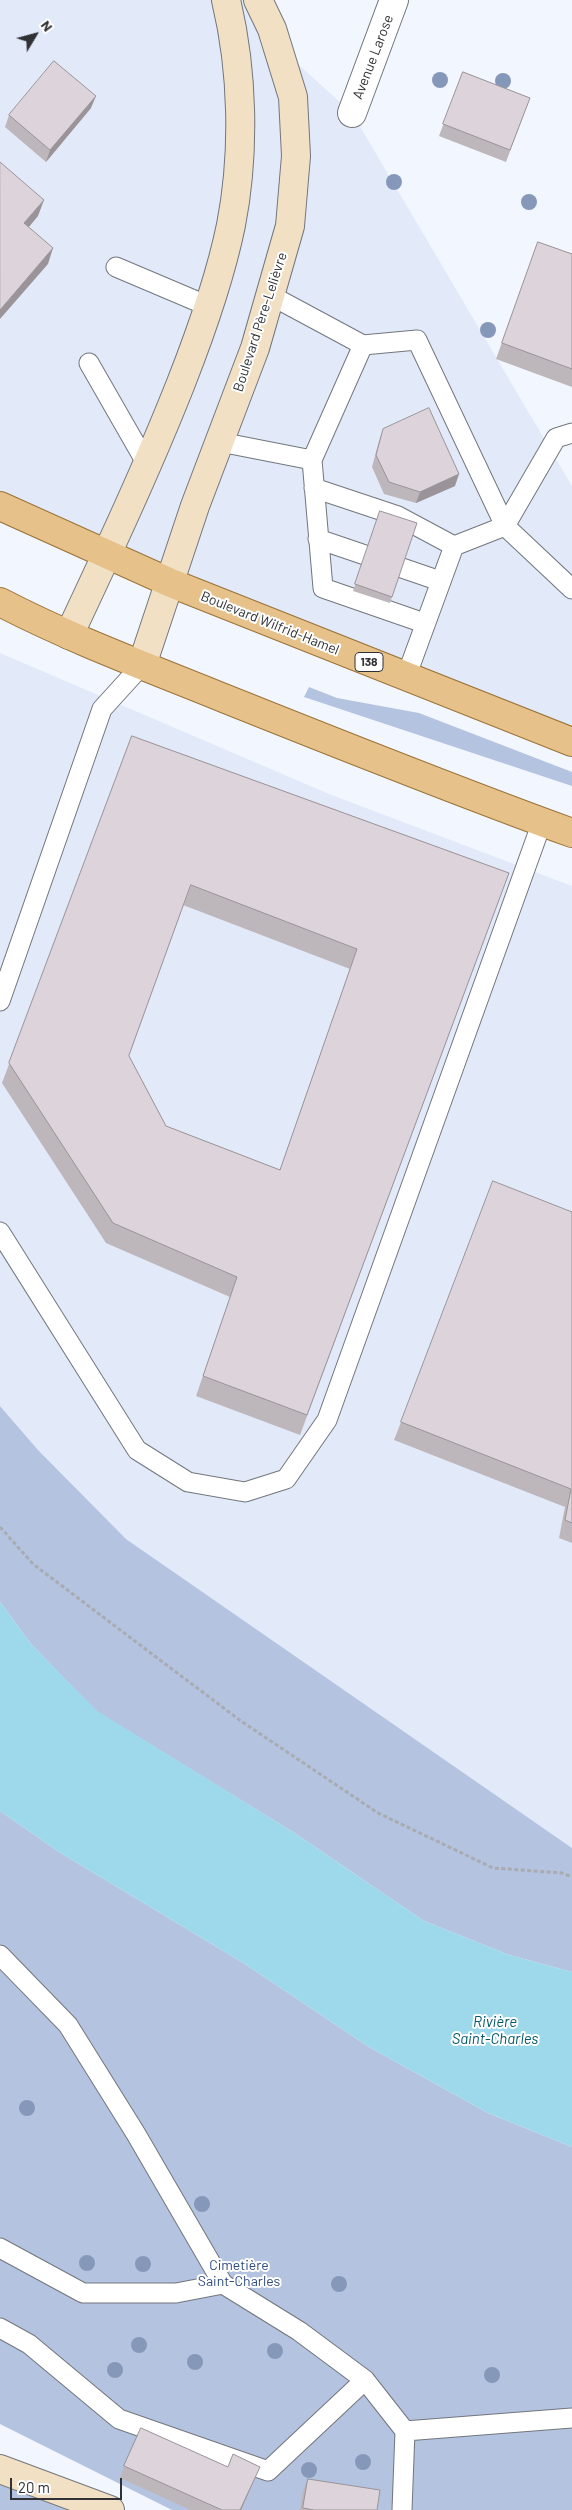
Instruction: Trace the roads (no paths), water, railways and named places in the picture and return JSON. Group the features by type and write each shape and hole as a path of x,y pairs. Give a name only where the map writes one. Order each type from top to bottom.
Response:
{"main road":[{"path":"69,636 148,466 194,348 222,264 231,224 238,178 239,84 236,40 226,0"},
{"name":"Boulevard Père-Lelièvre","path":"142,665 171,583 194,506 255,348 290,226 295,146 293,97 272,29 258,0"},
{"name":"Boulevard Wilfrid-Hamel","path":"0,506 171,583 406,677 570,736"},
{"path":"0,602 69,636 572,833"},
{"path":"0,2469 110,2510"}],"street":[{"name":"Avenue Larose","path":"352,113 394,0"}],"lane":[{"path":"116,268 208,306"},
{"path":"270,296 363,345 417,340 505,526 572,589"},
{"path":"363,345 312,460 323,588 424,623"},
{"path":"89,363 148,466"},
{"path":"406,677 424,623 454,546 505,526 556,438 572,433"},
{"path":"220,442 312,460"},
{"path":"314,488 398,516 454,546"},
{"path":"318,539 365,555"},
{"path":"402,568 440,581"},
{"path":"0,1001 102,708 142,665"},
{"path":"0,1232 137,1450 188,1482 245,1492 286,1479 327,1420 542,822"},
{"path":"0,1955 68,2025 136,2134 223,2284 299,2331 365,2380 404,2431 402,2510"},
{"path":"0,2248 84,2293 176,2293 223,2284"},
{"path":"0,2328 29,2344 119,2420 268,2471 365,2380"},
{"path":"404,2431 572,2418"}],"water":[{"name":"Rivière Saint-Charles","path":"0,1602 31,1644 97,1711 293,1832 424,1921 509,1955 572,1972 572,2147 488,2113 369,2047 245,1964 59,1852 0,1811"}],"park label":[{"name":"Cimetière Saint-Charles","path":"239,2274"}]}
